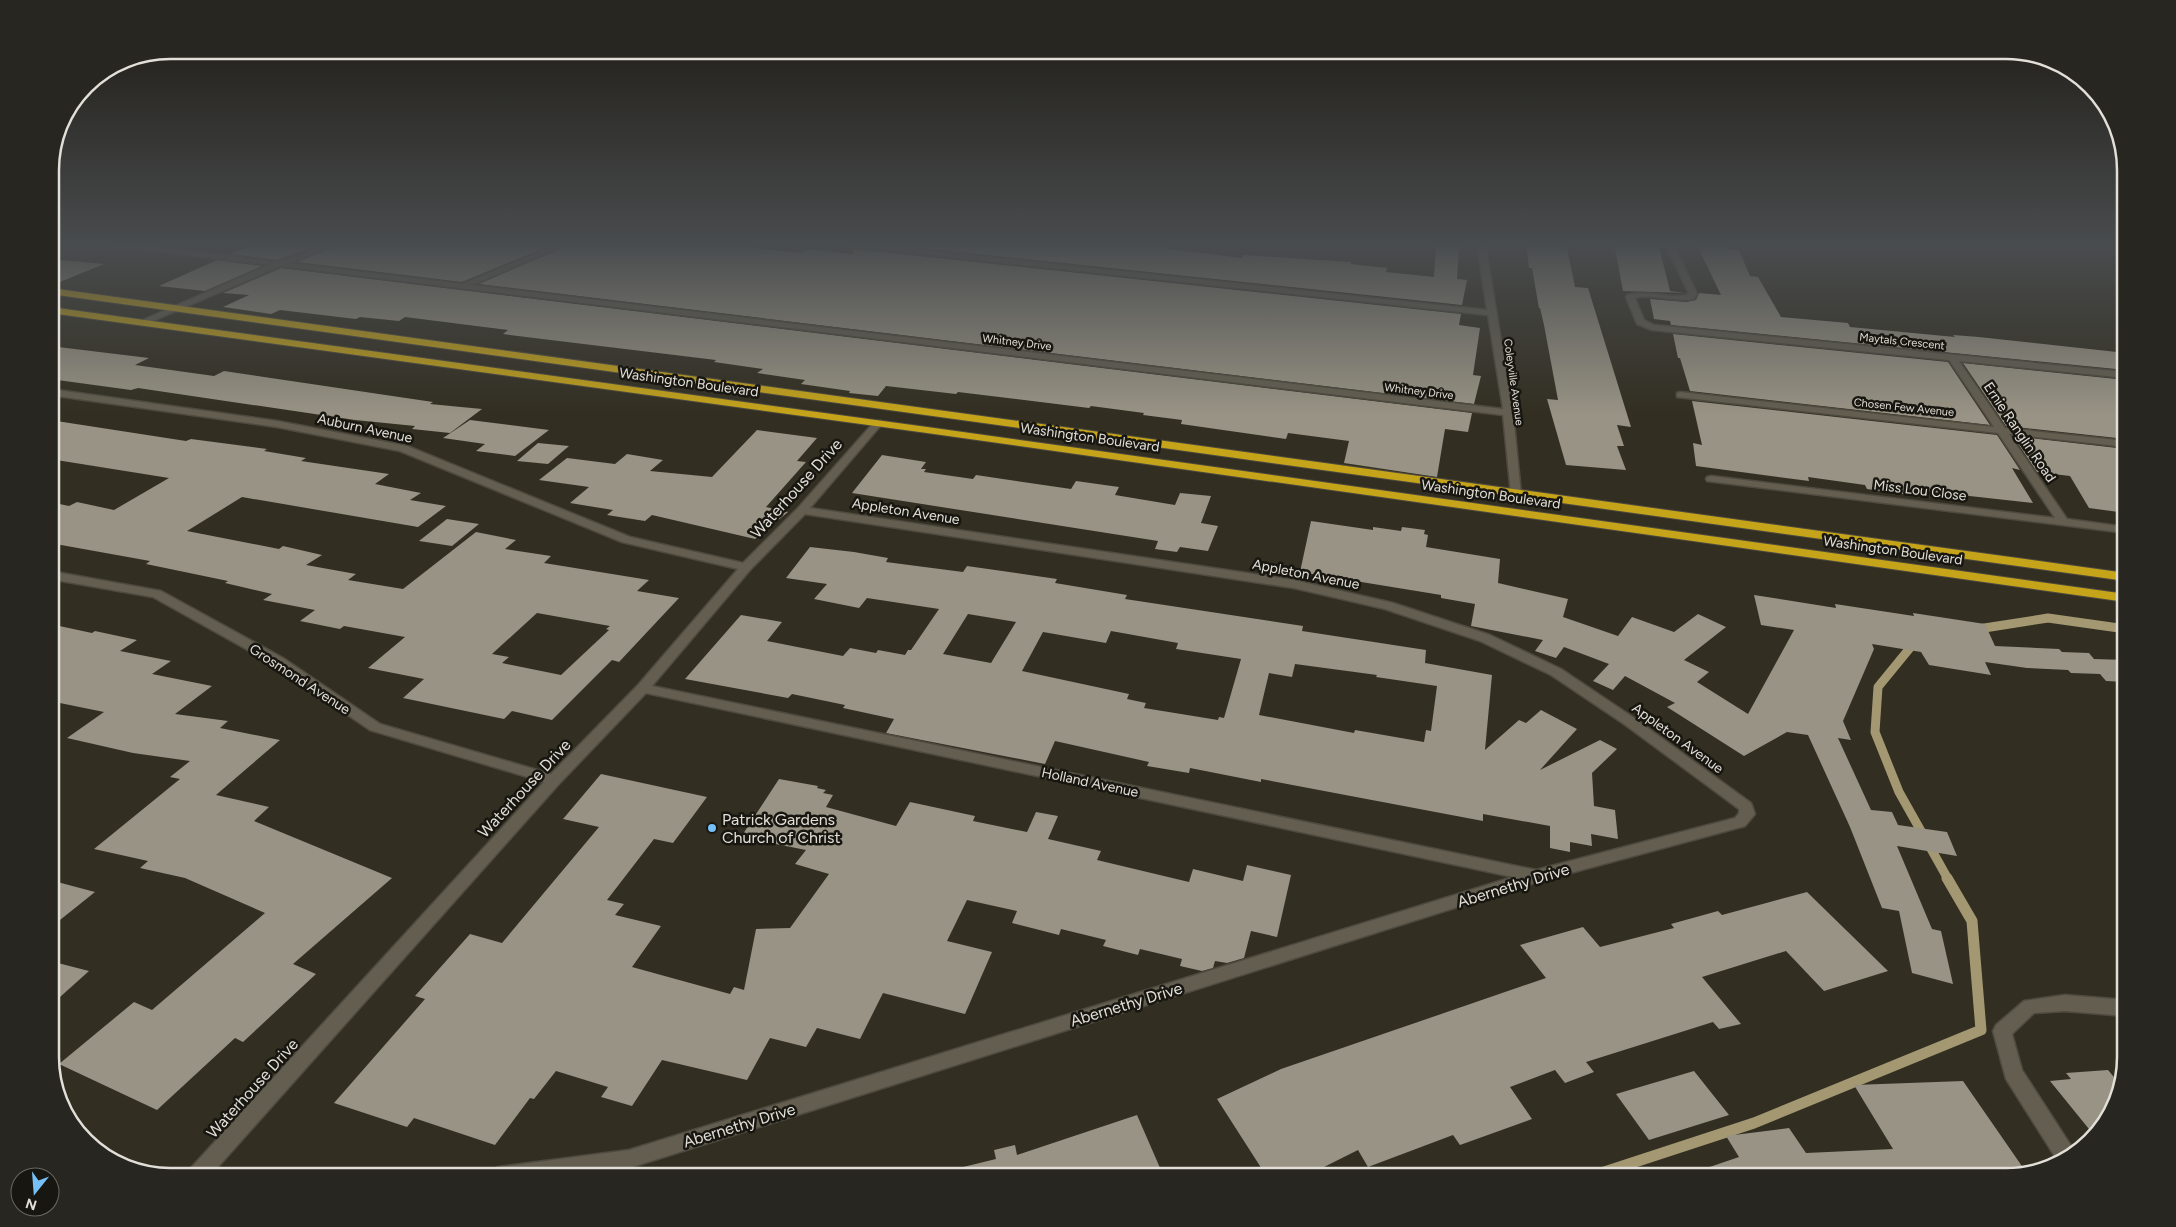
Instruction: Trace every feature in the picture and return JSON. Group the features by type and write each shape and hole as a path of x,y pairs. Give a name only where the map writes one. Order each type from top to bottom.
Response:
{"highway":[{"name":"Washington Boulevard","path":"118,300 2117,576"},
{"name":"Washington Boulevard","path":"59,311 878,423 2117,597"}],"street":[{"path":"140,323 192,300"},
{"name":"Whitney Drive","path":"580,300 1508,413"},
{"path":"1381,300 1492,312"},
{"name":"Coleyville Avenue","path":"1490,300 1508,413 1516,494"},
{"name":"Maytals Crescent","path":"1631,300 1640,322 1647,326 2117,374"},
{"name":"Ernie Ranglin Road","path":"1952,357 2064,523"},
{"name":"Auburn Avenue","path":"59,393 276,424 403,448 626,540 746,567"},
{"name":"Chosen Few Avenue","path":"1680,395 2117,443"},
{"name":"Waterhouse Drive","path":"204,1168 554,780 643,688 746,567 802,510 878,423"},
{"name":"Miss Lou Close","path":"1711,479 2117,529"},
{"name":"Appleton Avenue","path":"802,510 1294,584 1389,606 1485,638 1556,672 1629,721 1746,807 1747,814"},
{"name":"Grosmond Avenue","path":"59,577 157,594 278,661 375,727 554,780"},
{"name":"Holland Avenue","path":"643,688 1537,876"},
{"name":"Abernethy Drive","path":"564,1168 629,1159 1537,876 1740,822 1747,814"},
{"path":"2063,1152 2013,1073 2002,1030 2030,1006 2065,1003 2117,1007"}],"building":[{"path":"238,300 546,300 1472,413 1468,432 1445,429 1437,477 1344,463 1349,441 1288,433 1286,439 1181,424 1182,420 1143,415 1144,413 958,392 956,394 886,386 878,396 849,393 850,391 801,384 805,380 757,373 763,369 714,362 716,360 503,334 508,330 405,317 399,321 360,317 356,319 280,310 271,314 223,307"},
{"path":"614,300 1333,300 1461,314 1459,325 1480,328 1473,375 1481,376 1474,404"},
{"path":"1417,300 1463,300 1462,305"},
{"path":"1538,300 1592,300 1631,427 1617,425 1624,446 1617,446 1626,470 1566,465 1547,399 1558,400"},
{"path":"1650,300 1686,302 1695,300 1771,300 1781,317 1848,323 1850,327 1955,337 1953,335 1979,337 2117,352 2117,369 1671,325 1670,321 1654,319"},
{"path":"1673,334 1948,362 1990,425 1690,391 1680,358 1678,358"},
{"path":"59,347 149,358 135,365 214,376 224,371 433,402 430,404 482,409 450,433 412,429 415,426 355,420 138,388 131,390 59,380"},
{"path":"1963,363 2117,379 2117,438 2006,426"},
{"path":"1692,401 1997,435 2020,470 2012,468 2033,503 1906,489 1909,495 1867,489 1865,485 1808,477 1809,481 1696,466 1693,443 1702,445"},
{"path":"470,420 549,430 515,456 476,451 485,444 443,438"},
{"path":"59,421 186,441 191,439 267,449 264,451 306,458 301,461 389,474 375,484 421,493 410,500 446,506 418,527 242,497 187,531 279,549 283,546 322,555 306,565 356,574 348,580 403,589 476,532 516,540 505,549 551,556 544,563 649,580 637,591 679,598 619,662 612,660 552,720 512,711 504,719 403,698 424,679 368,668 405,637 344,626 340,629 300,621 315,610 263,600 272,594 225,583 228,581 146,564 150,561 59,545 59,504 69,506 77,502 114,510 169,478 59,460","holes":["537,613 610,626 606,629 609,630 561,675 502,663 509,657 492,654"]},
{"path":"757,430 817,438 797,461 806,462 766,507 788,512 755,539 652,515 645,521 607,515 613,510 570,503 589,487 539,480 567,458 615,464 627,454 663,460 650,471 712,477"},
{"path":"2013,436 2117,448 2117,512 2089,508 2070,476 2037,472"},
{"path":"538,443 569,446 548,464 517,461"},
{"path":"882,455 926,462 921,469 926,469 924,472 973,479 976,475 1071,489 1076,481 1119,487 1115,495 1175,505 1180,493 1211,496 1201,523 1218,526 1208,551 1180,547 1177,552 1155,549 1158,541 852,493"},
{"path":"447,519 479,524 452,546 419,541"},
{"path":"1311,521 1373,530 1373,527 1401,531 1402,527 1425,530 1424,534 1428,535 1426,547 1500,559 1498,583 1568,599 1563,617 1618,636 1632,617 1674,632 1698,614 1726,627 1684,660 1709,672 1697,682 1748,714 1794,630 1761,625 1754,595 1836,608 1835,604 1985,624 1995,646 2059,649 2062,652 2089,653 2094,659 2117,660 2117,682 2106,681 2100,674 2071,673 2068,670 2027,668 1985,662 1991,675 1929,665 1921,652 1872,644 1874,649 1843,721 1851,740 1838,738 1871,810 1892,812 1898,825 1947,832 1957,856 1897,846 1932,929 1941,931 1953,984 1912,973 1899,911 1882,908 1850,827 1808,735 1787,732 1744,756 1667,707 1675,703 1625,676 1613,690 1593,681 1609,664 1564,647 1556,658 1535,651 1543,640 1471,626 1475,604 1441,598 1441,595 1300,572"},
{"path":"810,547 888,558 886,562 963,572 967,566 1057,579 1055,583 1127,595 1125,599 1303,626 1302,631 1426,650 1425,663 1492,675 1485,750 1519,720 1526,723 1541,710 1577,729 1540,770 1600,740 1617,749 1592,773 1594,806 1615,810 1618,839 1591,834 1592,846 1570,842 1570,852 1550,848 1550,826 1483,814 1483,821 1261,779 1261,782 1190,768 1189,773 1147,766 1149,762 1055,741 1045,764 886,733 894,719 843,708 845,705 792,694 788,698 685,679 741,615 782,622 767,641 843,656 850,648 876,653 878,650 905,655 908,650 911,650 939,609 867,598 859,608 814,599 827,584 786,578","holes":["968,614 1016,622 991,663 943,654","1111,631 1178,643 1176,649 1241,659 1224,718 1219,717 1218,720 1144,708 1146,703 1127,699 1129,694 1022,671 1043,632 1106,643","1295,664 1377,675 1376,677 1437,686 1431,731 1426,730 1424,742 1355,730 1354,733 1259,715 1269,673 1292,677"]},
{"path":"59,626 137,640 120,651 171,661 152,674 212,686 175,714 228,721 220,728 280,740 216,795 269,807 254,821 392,878 293,964 316,974 243,1042 235,1038 157,1110 59,1064 134,1002 152,1010 265,913 185,878 140,868 148,861 94,849 180,779 170,777 190,761 133,753 67,738 104,712 59,703"},
{"path":"601,774 707,797 673,843 654,839 607,900 624,904 615,915 661,926 632,967 730,994 734,987 744,990 756,929 790,928 829,874 795,864 806,850 741,837 779,779 818,786 817,788 826,790 823,793 833,795 826,807 896,826 910,802 975,816 973,821 1027,832 1036,812 1058,816 1048,839 1101,851 1097,860 1189,882 1193,869 1243,881 1247,865 1291,875 1277,937 1251,931 1244,958 1227,963 1215,961 1213,968 1202,971 1180,966 1182,959 1140,949 1138,955 1103,946 1106,940 1061,929 1059,935 1012,923 1017,911 967,900 947,941 992,952 965,1014 883,993 860,1039 817,1028 806,1047 770,1038 747,1080 662,1060 632,1106 601,1097 608,1087 556,1071 534,1099 530,1098 495,1145 414,1118 407,1127 334,1103 425,999 415,996 470,934 502,943 599,827 563,819"},
{"path":"59,882 95,892 59,921"},
{"path":"1807,892 1888,971 1824,991 1786,951 1702,977 1741,1024 1719,1029 1713,1022 1586,1062 1594,1072 1565,1083 1555,1070 1510,1087 1532,1119 1460,1145 1453,1135 1368,1167 1358,1150 1322,1168 1261,1168 1217,1099 1281,1069 1546,978 1520,945 1583,927 1600,947 1674,928 1671,924 1718,911 1722,915"},
{"path":"59,963 89,971 59,998"},
{"path":"2108,1070 2115,1078 2109,1100 2090,1130 2050,1081 2071,1079 2066,1073"},
{"path":"1694,1071 1729,1115 1649,1140 1616,1094"},
{"path":"1963,1081 2022,1167 1707,1168 1739,1157 1726,1136 1789,1128 1806,1153 1893,1149 1854,1085"},
{"path":"1137,1115 1160,1168 959,1168 996,1159 994,1150 1015,1145 1017,1155"}],"waterway":[{"path":"1978,629 2048,618 2117,628"},
{"path":"1914,643 1878,687 1875,732 1899,792 1948,879"},
{"path":"1616,1168 1754,1123 1981,1030 1972,921 1947,878"}],"place":[{"name":"Patrick Gardens Church of Christ","path":"712,828"}]}
